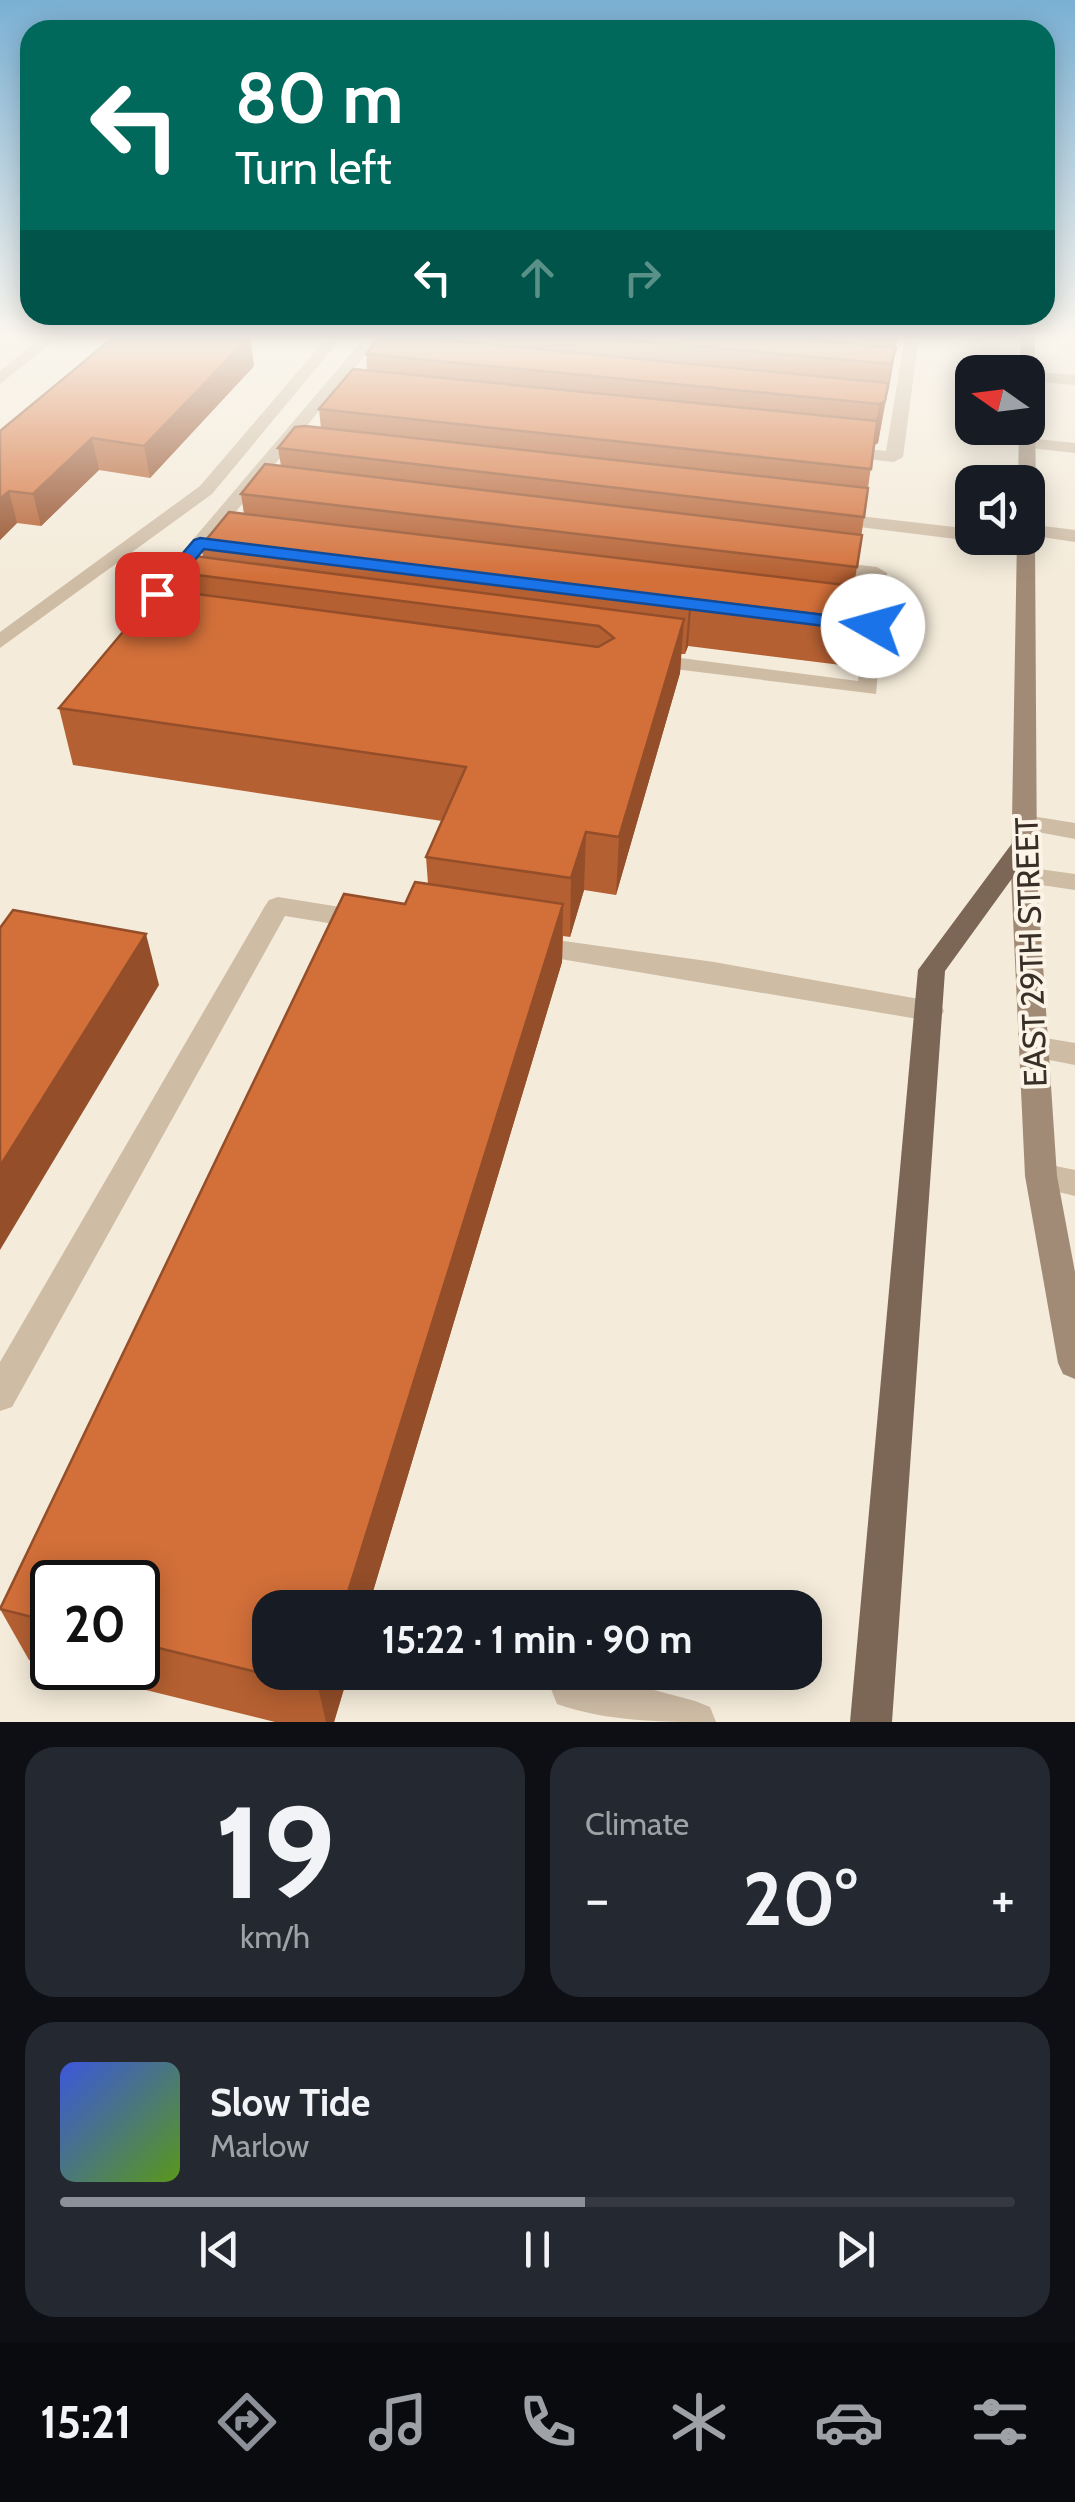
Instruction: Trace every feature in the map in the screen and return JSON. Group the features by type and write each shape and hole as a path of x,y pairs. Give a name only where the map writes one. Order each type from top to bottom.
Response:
{"main road":[{"path":"871,1722 932,970 1024,847"}],"street":[{"path":"0,642 206,490 268,416"},
{"path":"196,600 157,594 210,544 284,456 310,416"},
{"path":"815,449 894,457 900,416"},
{"path":"1045,440 1075,448"},
{"path":"813,517 955,533"},
{"path":"1045,536 1075,536"},
{"name":"EAST 29TH STREET","path":"1027,555 1024,847 1041,1176 1075,1364"},
{"path":"631,658 868,690 863,625 877,573 800,564"},
{"path":"1024,847 1075,831"},
{"path":"1024,847 1075,882"},
{"path":"0,1395 278,906 389,924"},
{"path":"506,941 714,972 930,1012"},
{"path":"1034,1047 1075,1054"},
{"path":"1041,1176 1075,1183"},
{"path":"576,1690 695,1722"}],"building":[{"path":"18,416 173,416 144,446 92,438 33,494 9,491 0,499 0,431"},
{"path":"387,416 830,416 877,421 871,469"},
{"path":"295,427 868,488 864,517 278,448"},
{"path":"265,464 862,535 857,567 241,494"},
{"path":"229,512 854,586 849,618 692,599 689,607 201,546"},
{"path":"187,555 684,619 619,837 586,832 571,878 426,857 466,767 59,708 159,589 598,647 614,638 599,626 173,572"},
{"path":"415,882 563,904 349,1590 252,1590 252,1671 160,1648 160,1560 30,1560 30,1616 0,1609 344,894 405,904"},
{"path":"13,910 146,934 0,1166 0,928"}],"route":[{"path":"157,594 200,543 873,626"}]}
